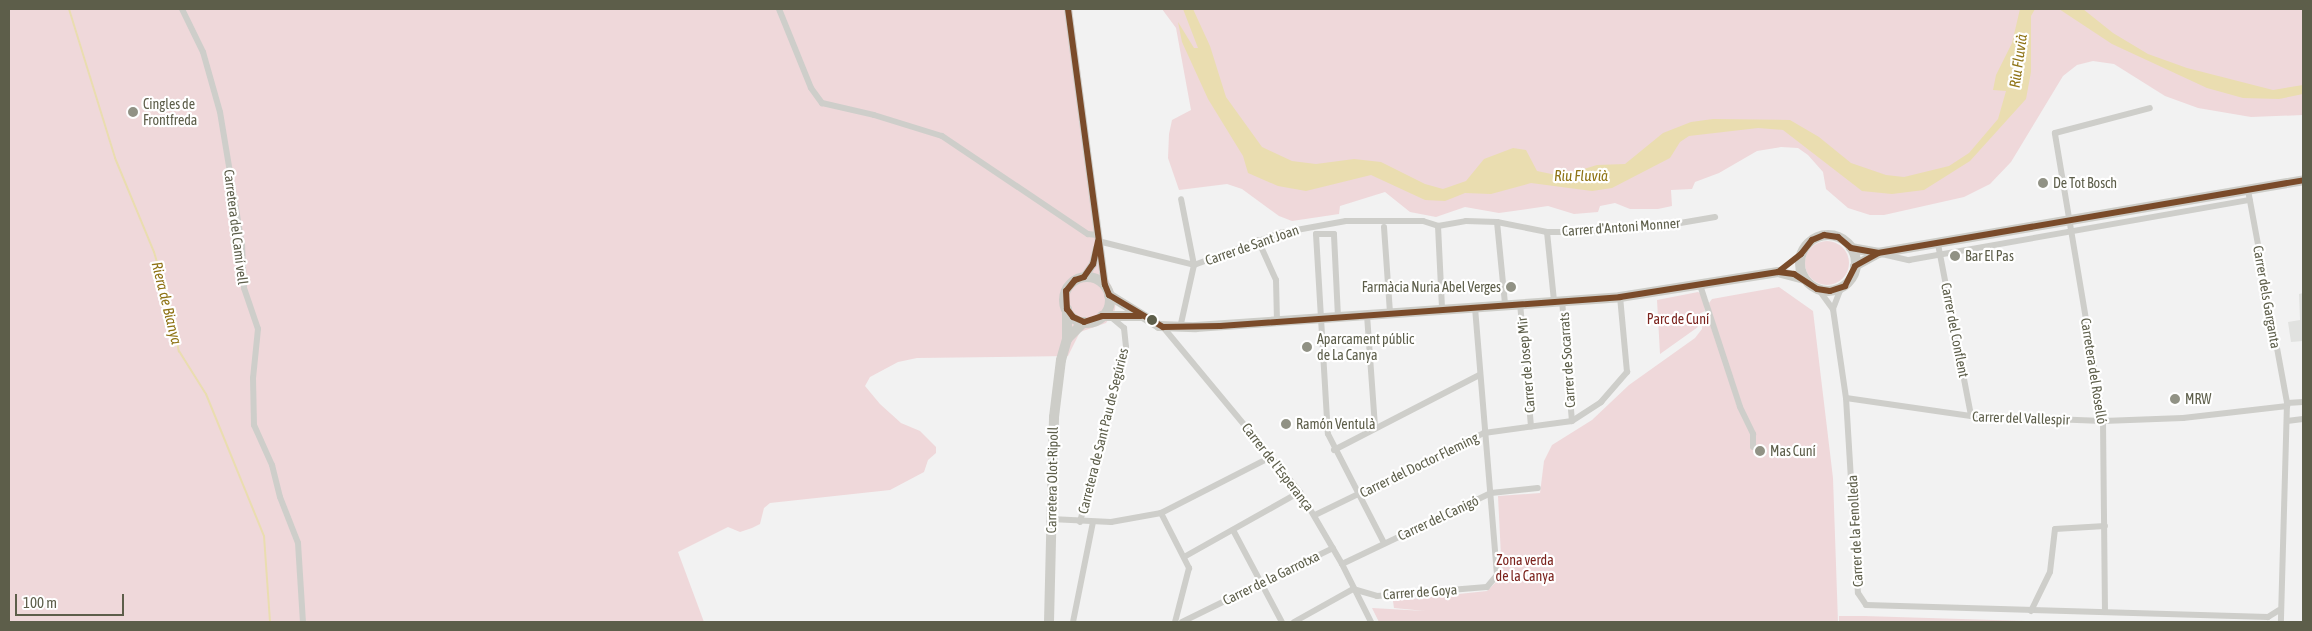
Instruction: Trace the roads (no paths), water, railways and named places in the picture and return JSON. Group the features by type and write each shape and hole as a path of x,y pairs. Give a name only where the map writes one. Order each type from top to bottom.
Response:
{"main road":[{"path":"1851,248 1878,253 2070,226 2249,195 2303,180"},
{"path":"1084,322 1072,317 1067,309 1065,300 1068,287 1084,277 1096,278 1107,290 1141,316 1164,327 1180,328 1620,297 1778,272 1804,279 1819,290 1841,288 1851,279 1856,266 1851,248 1842,239 1824,235 1812,240 1801,254 1778,272"},
{"path":"1856,266 1878,253"},
{"path":"1801,254 1800,265 1804,279"},
{"path":"1106,316 1109,304 1107,290"},
{"name":"Carretera Olot-Ripoll","path":"1049,622 1055,401 1067,339 1067,309"},
{"path":"1067,339 1084,322 1106,316 1141,316"}],"street":[{"name":"Carretera del Camí vell","path":"182,9 203,52 220,112 242,245 244,288 258,329 253,378 254,425 272,464 280,497 298,543 303,622"},
{"name":"Carrer de Sant Joan","path":"779,9 811,88 822,103 874,115 942,136 1088,234 1098,238 1194,265 1258,240 1312,224 1397,219 1423,221 1438,226"},
{"path":"1068,9 1098,238 1107,290"},
{"name":"Carretera del Roselló","path":"2105,612 2103,421 2055,133 2150,108"},
{"name":"Carrer dels Garganta","path":"2249,195 2287,404 2279,610 2281,622"},
{"path":"1180,328 1194,265 1181,198"},
{"name":"Carrer d'Antoni Monner","path":"1438,226 1466,221 1497,222 1547,232 1657,227 1715,217"},
{"path":"1497,222 1505,304"},
{"path":"1312,224 1316,234 1328,434 1334,450 1384,544"},
{"path":"1438,226 1442,309"},
{"path":"1878,253 1909,260 2070,226"},
{"path":"1384,227 1390,313"},
{"name":"Carrer de Socarrats","path":"1547,232 1558,301 1572,421"},
{"path":"1316,234 1334,234 1338,317"},
{"path":"1084,277 1093,264 1098,238"},
{"path":"1258,240 1276,280 1277,322"},
{"name":"Carrer del Conflent","path":"1938,244 1972,416"},
{"path":"1700,285 1740,407 1753,434 1753,447"},
{"path":"1833,309 1841,288"},
{"path":"1819,290 1833,309"},
{"name":"Carrer del Doctor Fleming","path":"1315,515 1484,433 1572,421 1601,402 1627,372 1620,297"},
{"name":"Carrer de Josep Mir","path":"1520,304 1531,427"},
{"path":"1475,307 1479,375 1491,493"},
{"name":"Carrer de la Fenolleda","path":"1833,309 1846,398 1860,600 1874,607 2268,617 2279,610"},
{"path":"1368,315 1375,426"},
{"name":"Carretera de Sant Pau de Segúries","path":"1080,522 1126,347 1124,328 1106,316"},
{"name":"Carrer de l'Esperança","path":"1164,327 1300,492 1315,515 1372,622"},
{"path":"1334,450 1375,426 1479,375"},
{"name":"Carrer del Vallespir","path":"1846,398 1972,416 2103,421 2183,418 2287,404"},
{"path":"2287,404 2303,402"},
{"path":"2287,421 2303,419"},
{"path":"1051,519 1093,522 1161,513 1271,457"},
{"name":"Carrer del Canigó","path":"1342,564 1491,493 1538,488"},
{"path":"1184,556 1300,492"},
{"name":"Carrer de Goya","path":"1354,589 1377,596 1488,587 1497,575 1498,562 1491,493"},
{"path":"1161,513 1189,568 1175,622"},
{"path":"1073,622 1093,522"},
{"path":"2031,611 2050,572 2055,529 2105,526"},
{"path":"1233,530 1282,622"},
{"name":"Carrer de la Garrotxa","path":"1182,622 1333,548"},
{"path":"1294,622 1354,589"}],"water":[{"name":"Riu Fluvià","path":"1183,9 1193,9 1210,46 1226,97 1262,147 1292,161 1316,164 1354,159 1381,162 1425,184 1443,189 1466,181 1484,159 1513,148 1526,150 1537,171 1561,176 1597,165 1625,164 1663,133 1691,122 1713,119 1790,120 1819,137 1851,163 1886,175 1904,177 1949,166 1969,153 1998,119 2006,91 1993,90 1996,75 2012,43 2020,9 2035,9 2031,16 2031,72 2026,99 1970,161 1924,190 1892,194 1862,191 1783,130 1758,128 1689,136 1680,142 1670,158 1612,188 1592,191 1531,183 1491,194 1465,193 1445,201 1425,200 1371,175 1306,191 1278,186 1248,173 1243,156 1208,99 1182,42 1178,22 1194,48 1198,48"},
{"path":"2059,9 2083,9 2113,33 2148,54 2187,68 2273,90 2303,85 2303,94 2279,99 2243,98 2207,88 2112,44"}],"waterway":[{"name":"Riera de Bianya","path":"69,9 115,158 154,252 172,313 179,351 206,394 264,536 270,622"}],"place":[{"name":"Cingles de Frontfreda","path":"133,112"},
{"name":"De Tot Bosch","path":"2043,183"},
{"name":"Bar El Pas","path":"1955,256"},
{"name":"Farmàcia Nuria Abel Verges","path":"1511,287"},
{"name":"Aparcament públic de La Canya","path":"1307,347"},
{"name":"MRW","path":"2175,399"},
{"name":"Ramón Ventulà","path":"1286,424"},
{"name":"Mas Cuní","path":"1760,451"}],"park label":[{"name":"Parc de Cuní","path":"1678,319"},
{"name":"Zona verda de la Canya","path":"1525,568"}]}
